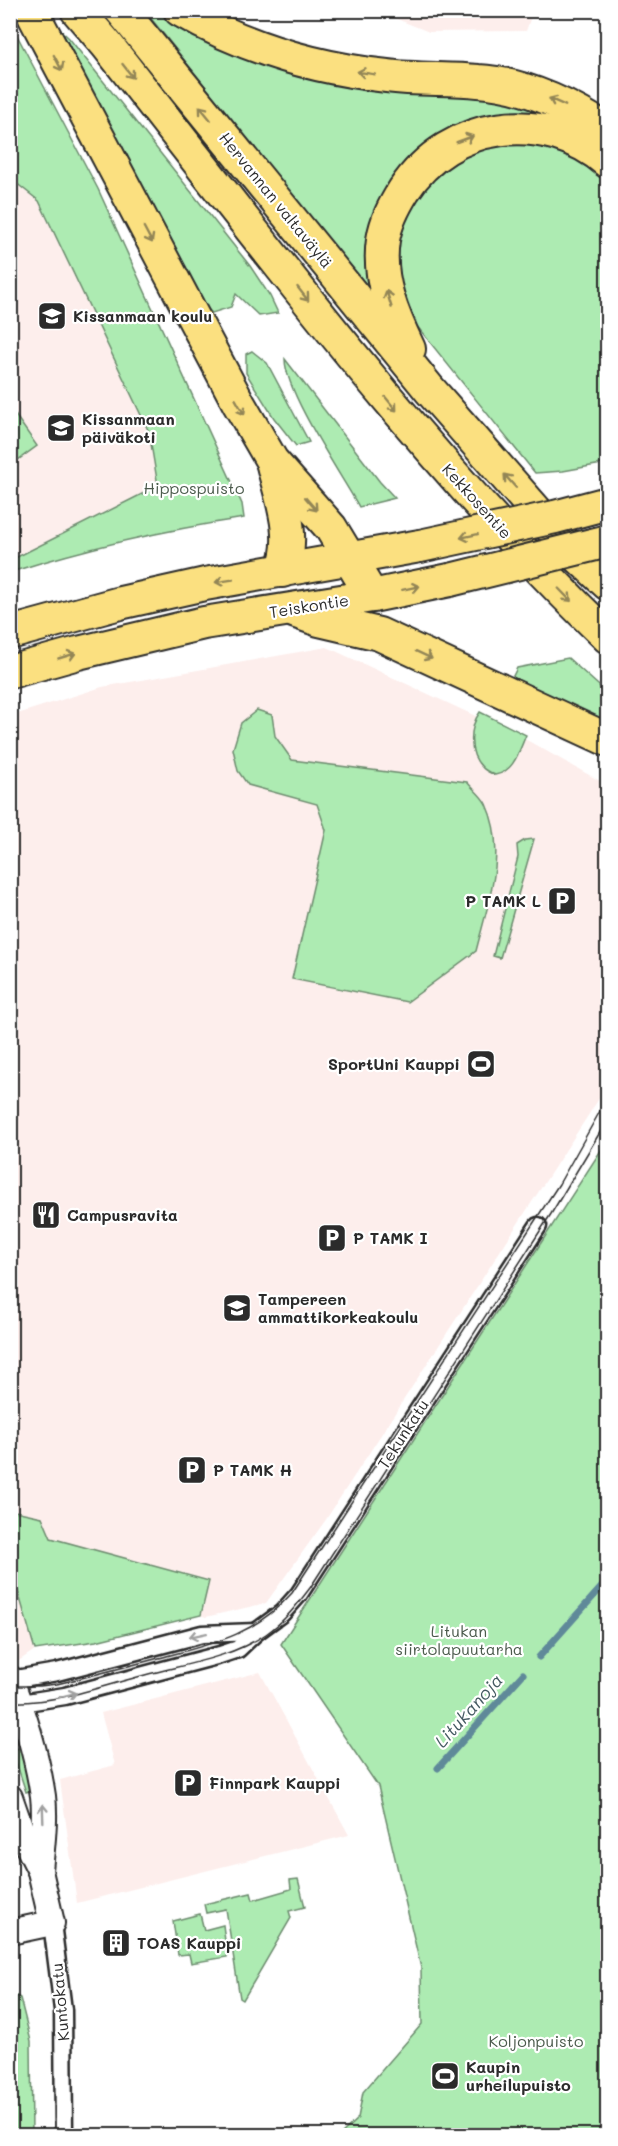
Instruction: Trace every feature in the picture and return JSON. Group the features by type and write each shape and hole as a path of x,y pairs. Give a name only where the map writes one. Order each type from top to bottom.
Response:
{"highway":[{"path":"31,10 233,394 272,461 331,528 372,596"},
{"name":"Kekkosentie","path":"77,10 399,414 465,489 566,597 608,637"},
{"name":"Hervannan valtaväylä","path":"121,10 430,390"},
{"path":"180,10 212,28 255,46 322,65 388,76 480,81 530,91 584,115 608,131"},
{"path":"608,162 577,141 536,130 515,128 478,134 456,142 423,166 411,180 388,218 383,240 386,291 397,325 430,390 566,545 608,584"},
{"path":"272,461 288,528 287,555 282,571"},
{"path":"10,633 205,584 414,547 555,517 608,502"},
{"name":"Teiskontie","path":"10,672 78,652 204,623 372,596 450,580 608,541"},
{"path":"379,634 371,611 375,581 393,557 414,547"},
{"path":"289,610 319,620 379,634 608,740"}],"street":[{"name":"Tekunkatu","path":"12,1688 64,1696 220,1655 238,1648 282,1613 299,1594 538,1226"},
{"path":"12,1688 57,1672 202,1634 256,1632"},
{"name":"Kuntokatu","path":"12,1688 28,1730 43,1797 44,1823 40,1871"},
{"name":"Kuntokatu","path":"10,1797 26,1843 40,1871 52,1923 63,2010 64,2136"},
{"path":"10,1932 52,1923"}],"shaded area":[{"path":"377,11 533,11 526,31 429,32"},
{"name":"Kissanmaan koulu","path":"10,179 39,201 149,432 158,486 11,560"},
{"name":"Tampereen ammattikorkeakoulu","path":"327,647 523,738 607,785 607,1082 602,1094 325,1521 266,1603 206,1617 200,1615 96,1641 35,1650 11,1666 11,716 102,687"},
{"name":"Finnpark Kauppi","path":"260,1672 349,1835 77,1903 60,1780 115,1765 101,1713"}],"green space":[{"path":"145,11 159,11 221,45 526,98 569,125 526,114 498,113 455,125 416,150 388,185 379,205 378,302"},
{"name":"Hippospuisto","path":"10,22 98,189 242,504 244,518 126,540 11,572 11,560 158,486 149,432 39,201 11,179"},
{"path":"55,25 69,38 250,266 270,296 278,313 259,316 236,294 231,307 212,313 196,298"},
{"path":"530,137 566,147 607,174 607,463 563,471 535,473 408,315 397,282 397,252 402,218 445,159"},
{"path":"252,351 267,363 309,442 296,446 274,418 246,373 246,354"},
{"path":"285,359 380,482 395,498 359,507 294,392 287,374"},
{"path":"11,409 37,446 10,465"},
{"path":"568,658 607,693 607,729 511,680 517,668"},
{"path":"257,710 272,715 275,736 292,760 467,782 486,804 492,822 496,859 494,878 476,951 407,1002 292,979 326,830 317,804 248,785 238,771 233,749 241,723"},
{"path":"480,712 526,735 518,754 507,770 502,773 495,775 486,771 474,755 472,733"},
{"path":"534,839 500,958 493,956 518,857 517,845 525,840"},
{"name":"Litukan siirtolapuutarha","path":"607,1141 607,2135 340,2135 358,2118 363,2092 422,2024 421,1968 378,1786 281,1644"},
{"path":"10,1510 42,1517 51,1538 209,1581 201,1615 96,1641 35,1650 11,1570"},
{"path":"23,1747 32,1790 26,1792 12,1750"},
{"path":"298,1879 305,1907 289,1911 291,1918 243,2000 240,1998 226,1909 206,1913 204,1904 251,1893 253,1900 291,1889 290,1880"},
{"path":"200,1914 204,1930 223,1925 227,1957 191,1963 189,1954 178,1955 173,1921"},
{"path":"11,1993 20,1998 31,2041 32,2135 11,2135"}],"waterway":[{"name":"Litukanoja","path":"539,1657 608,1580"},
{"name":"Litukanoja","path":"438,1768 523,1674"}],"tram line":[{"path":"10,1686 57,1684 197,1648 247,1629 278,1608 292,1593 559,1184 608,1097"},
{"path":"10,1702 62,1697 223,1655 266,1634 285,1618 310,1588 551,1214 608,1119"}],"place":[{"name":"Kissanmaan koulu","path":"52,316"},
{"name":"Kissanmaan päiväkoti","path":"61,428"},
{"name":"P TAMK L","path":"562,901"},
{"name":"SportUni Kauppi","path":"481,1064"},
{"name":"Campusravita","path":"46,1215"},
{"name":"P TAMK I","path":"332,1238"},
{"name":"Tampereen ammattikorkeakoulu","path":"237,1308"},
{"name":"P TAMK H","path":"192,1470"},
{"name":"Finnpark Kauppi","path":"188,1783"},
{"name":"TOAS Kauppi","path":"116,1943"},
{"name":"Kaupin urheilupuisto","path":"445,2076"}],"park label":[{"name":"Koljonpuisto","path":"536,2041"}]}
